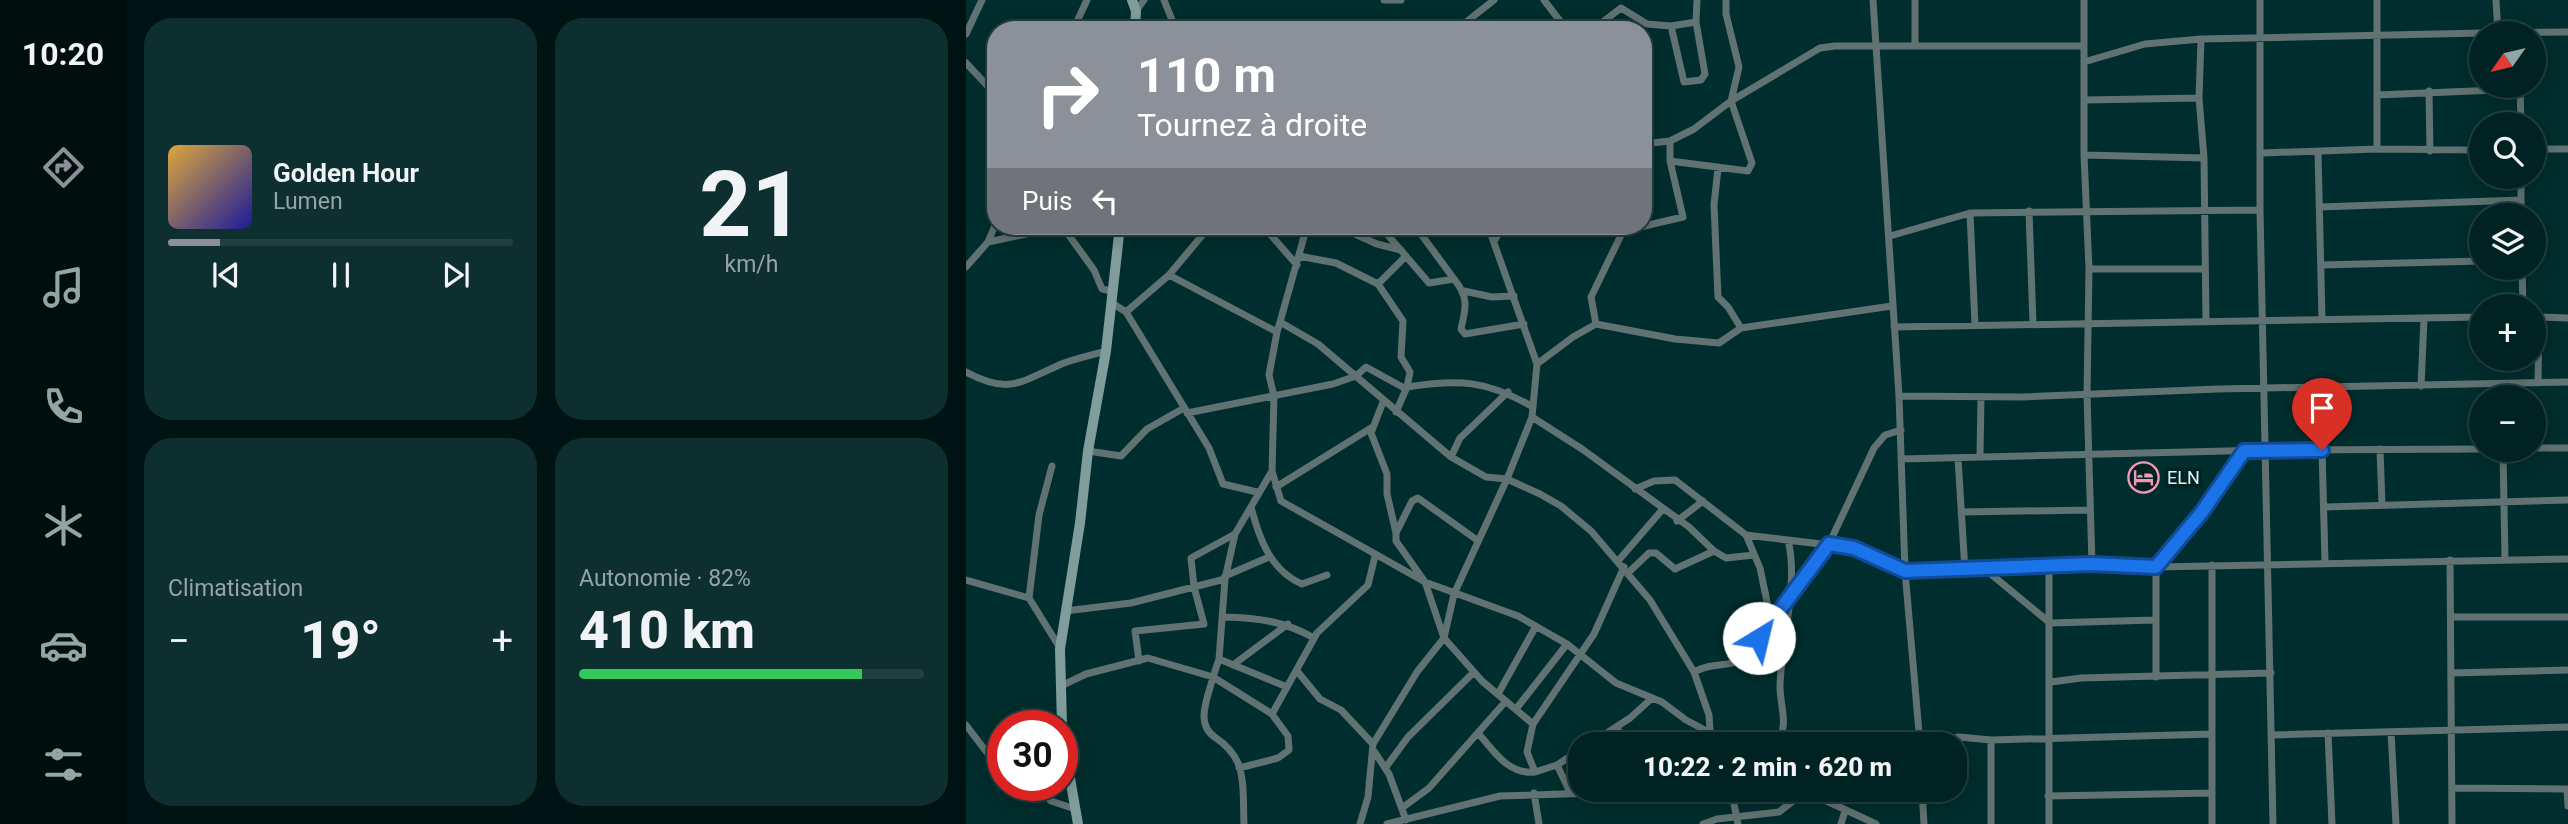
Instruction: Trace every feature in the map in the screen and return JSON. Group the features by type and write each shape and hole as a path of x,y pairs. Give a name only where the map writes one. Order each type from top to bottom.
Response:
{"street":[{"path":"966,34 982,0"},
{"path":"1077,21 1087,0"},
{"path":"1135,9 1144,0"},
{"path":"1164,0 1172,21"},
{"path":"1384,0 1401,0"},
{"path":"1467,21 1493,0"},
{"path":"1544,0 1560,21"},
{"path":"1671,26 1684,82 1701,80 1705,74 1696,22 1697,0"},
{"path":"1671,161 1745,172 1751,168 1731,100 1739,67 1726,15 1726,0"},
{"path":"1873,0 1899,396 1905,571 1921,732"},
{"path":"1915,0 1915,45"},
{"path":"2084,0 2084,155 2089,269 2087,395 2092,564"},
{"path":"2260,0 2260,210 2273,824"},
{"path":"2377,0 2377,149"},
{"path":"2496,0 2497,21"},
{"path":"1604,21 1621,8 1642,21"},
{"path":"1652,24 1671,26 1696,22"},
{"path":"2546,32 2568,32"},
{"path":"2084,62 2145,44 2201,39 2378,38 2469,34"},
{"path":"2201,39 2199,98 2204,158 2206,322"},
{"path":"1652,143 1670,142 1694,129 1731,100 1820,48 1915,45 2084,46"},
{"path":"966,63 987,85"},
{"path":"2377,95 2469,89"},
{"path":"2428,91 2430,151"},
{"path":"2085,100 2199,98"},
{"path":"1652,223 1684,217 1671,161 1670,142"},
{"path":"2262,153 2377,149 2469,150"},
{"path":"2546,149 2568,149"},
{"path":"2318,153 2322,319"},
{"path":"2084,155 2204,158"},
{"path":"1718,168 1714,205 1718,297 1741,328"},
{"path":"2320,207 2521,200 2521,189"},
{"path":"1889,236 1970,213 2260,210"},
{"path":"2029,211 2033,324"},
{"path":"1970,213 1975,325"},
{"path":"966,267 991,235"},
{"path":"988,242 1021,235"},
{"path":"1069,235 1094,270 1102,289 1126,312 1209,448 1223,484 1257,492"},
{"path":"1062,710 1060,649 1080,523 1088,451 1106,351 1118,235"},
{"path":"1126,312 1169,275 1202,235"},
{"path":"1272,235 1298,261 1336,263 1378,284 1405,326 1401,357 1410,372 1407,388 1396,412"},
{"path":"1280,322 1300,331 1451,457 1486,477 1507,480 1561,506 1591,531 1624,566 1695,671 1709,715 1710,731 1686,720 1662,702 1616,683 1582,653 1518,616 1425,582 1290,509 1281,501 1272,471 1274,396 1269,375 1280,322 1303,235"},
{"path":"1356,235 1403,253"},
{"path":"1388,235 1429,283 1454,279"},
{"path":"1422,235 1464,291 1467,304 1461,329 1465,334 1524,324"},
{"path":"1360,824 1373,747 1417,672 1444,638 1454,594 1507,480 1532,417 1537,364 1492,235"},
{"path":"1495,240 1498,235"},
{"path":"1596,324 1591,297 1621,235"},
{"path":"1378,284 1403,253"},
{"path":"2321,265 2469,261"},
{"path":"2089,269 2206,269"},
{"path":"1169,275 1278,332"},
{"path":"1464,291 1492,297 1514,296"},
{"path":"1537,364 1596,324 1675,339 1719,343 1741,328 1892,306"},
{"path":"1894,327 2469,317"},
{"path":"2546,317 2568,318"},
{"path":"2421,386 2424,318"},
{"path":"966,372 987,384 1003,387 1017,385 1065,363 1106,351"},
{"path":"1088,451 1121,456 1147,429 1186,411 1333,384 1356,376 1362,368 1370,367 1407,388 1453,380 1508,393 1533,407"},
{"path":"2538,371 2538,383"},
{"path":"1899,396 2087,395 2568,382"},
{"path":"1451,457 1460,438 1508,393"},
{"path":"1980,456 1981,397"},
{"path":"1276,487 1371,428 1383,402"},
{"path":"1532,417 1635,489 1714,551 1726,558 1754,555"},
{"path":"1371,428 1387,474 1387,494 1399,547 1425,582 1444,638 1475,672 1533,724"},
{"path":"1695,671 1710,663 1734,664 1740,661 1829,544 1874,448 1885,435 1900,430"},
{"path":"2546,448 2568,448"},
{"path":"2380,449 2382,505"},
{"path":"1902,458 2267,450 2469,449"},
{"path":"2322,450 2325,561"},
{"path":"2156,677 2156,567 2202,512 2244,451"},
{"path":"1958,458 1965,571"},
{"path":"2503,462 2505,560"},
{"path":"1052,466 1039,515 1029,598 1060,649"},
{"path":"1244,824 1239,768 1225,744 1212,736 1204,725 1203,717 1219,659 1225,577 1235,534 1257,492 1272,471"},
{"path":"1635,489 1654,481 1675,480 1746,535 1772,621"},
{"path":"1396,533 1412,500 1418,498 1477,540"},
{"path":"2325,507 2568,500"},
{"path":"1677,521 1703,501"},
{"path":"1251,507 1257,533 1269,557 1302,584 1327,575"},
{"path":"1535,772 1527,752 1533,724 1582,653 1607,610 1624,566 1662,510"},
{"path":"1961,512 2090,510"},
{"path":"1139,661 1135,631 1170,629 1205,622 1194,587 1192,556 1235,534"},
{"path":"1746,535 1854,548 1905,571 1965,571 2092,564 2156,567 2268,562 2568,559"},
{"path":"1783,732 1785,720 1780,675 1792,563 1788,540"},
{"path":"1624,566 1648,553 1656,553 1675,569 1714,551"},
{"path":"1272,714 1314,638 1368,585 1375,556"},
{"path":"1065,611 1131,603 1194,587 1225,577 1269,557"},
{"path":"2450,560 2452,824"},
{"path":"2212,565 2212,824"},
{"path":"2049,567 2049,824"},
{"path":"1986,570 2050,623 2155,620"},
{"path":"966,580 1029,598"},
{"path":"1224,617 1260,618 1288,624 1314,638"},
{"path":"2451,617 2568,617"},
{"path":"1233,665 1288,624"},
{"path":"1498,694 1536,626"},
{"path":"1516,709 1567,644"},
{"path":"1061,687 1086,674 1155,659 1213,677 1272,714 1288,736 1289,750 1278,758 1239,768"},
{"path":"1219,659 1287,687"},
{"path":"2451,673 2568,670"},
{"path":"1297,671 1320,699 1341,710 1373,747 1385,767 1406,820"},
{"path":"1385,767 1408,737 1475,672"},
{"path":"2051,682 2271,673"},
{"path":"1609,732 1651,699"},
{"path":"1402,808 1429,788 1506,701"},
{"path":"966,725 987,753"},
{"path":"1617,727 1619,732"},
{"path":"2272,735 2568,727"},
{"path":"2391,732 2396,824"},
{"path":"1478,733 1509,766 1524,774 1557,765 1568,758"},
{"path":"2328,733 2332,824"},
{"path":"1967,738 1991,740 2212,734"},
{"path":"1991,740 1991,824"},
{"path":"1557,765 1568,788"},
{"path":"2452,788 2567,789 2568,806"},
{"path":"1387,824 1500,796 1568,792"},
{"path":"1534,793 1539,824"},
{"path":"2048,796 2212,793"},
{"path":"1051,801 1075,809"},
{"path":"1074,801 1078,824"},
{"path":"1734,802 1738,821"},
{"path":"1703,824 1717,819 1738,821 1779,812 1790,802"},
{"path":"1827,802 1875,824"},
{"path":"1923,802 1924,824"},
{"path":"1841,824 1845,811"}],"place":[{"name":"ELN","path":"2144,477"}],"route":[{"path":"1759,638 1829,544 1854,548 1905,571 1965,571 2092,564 2156,567 2202,512 2244,451 2322,450"}]}
